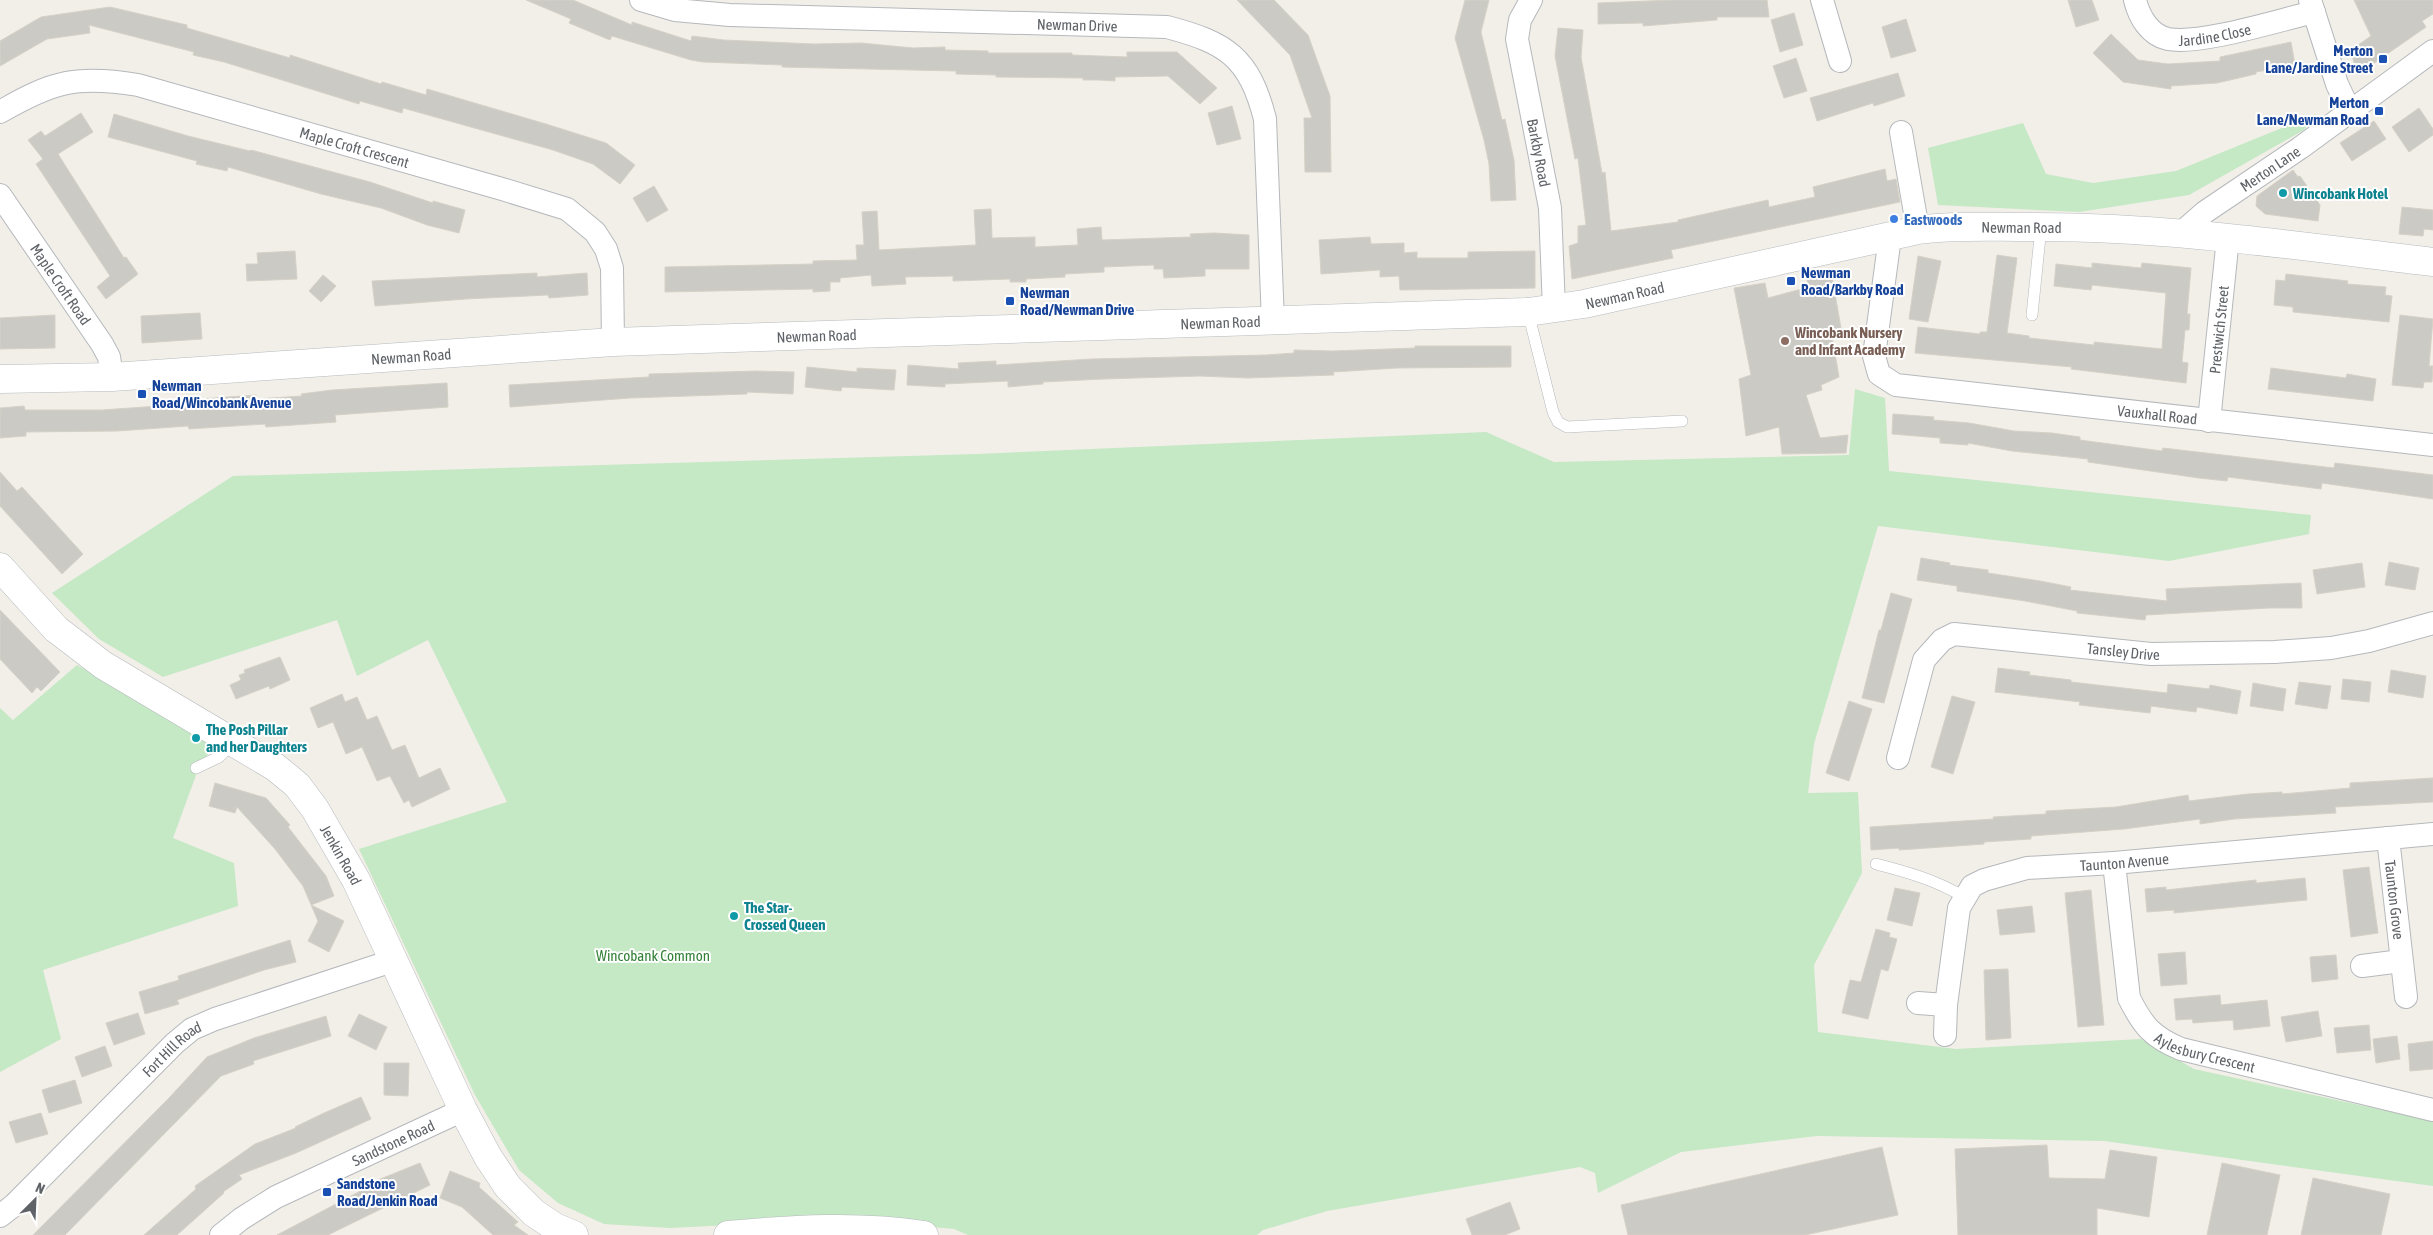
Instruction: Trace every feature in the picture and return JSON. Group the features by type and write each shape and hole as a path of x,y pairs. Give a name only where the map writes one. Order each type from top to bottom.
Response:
{"street":[{"name":"Newman Drive","path":"641,0 675,10 730,15 1167,27 1197,35 1224,48 1243,67 1258,90 1265,119 1273,322"},
{"name":"Barkby Road","path":"1531,0 1520,20 1517,39 1550,208 1541,310"},
{"path":"1822,0 1840,61"},
{"name":"Jardine Close","path":"2134,0 2143,22 2166,39 2190,39 2241,30 2312,6"},
{"path":"2312,6 2337,84 2350,112"},
{"name":"Merton Lane","path":"2181,233 2205,212 2350,112 2433,51"},
{"name":"Maple Croft Crescent","path":"0,112 28,96 52,86 76,80 105,79 138,85 567,209 595,232 606,249 612,268 613,342"},
{"path":"1901,132 1918,230"},
{"name":"Maple Croft Road","path":"0,195 102,344 109,357 112,377"},
{"name":"Newman Road","path":"0,379 112,377 613,342 1273,322 1541,310 1918,230 1944,227 2094,227 2181,233 2433,262"},
{"name":"Vauxhall Road","path":"1890,237 1874,356 1880,374 1896,385 2433,445"},
{"name":"Prestwich Street","path":"2209,421 2228,238"},
{"name":"Jenkin Road","path":"0,566 56,629 103,665 275,767 297,784 315,809 356,880 462,1110 488,1157 508,1187 534,1213 556,1227 574,1235"},
{"name":"Tansley Drive","path":"1898,758 1924,660 1938,644 1954,634 2151,654 2275,652 2331,648 2369,641 2433,623"},
{"name":"Taunton Avenue","path":"1964,897 1972,886 1984,880 2027,868 2114,863 2433,834"},
{"name":"Taunton Grove","path":"2388,838 2406,997"},
{"name":"Aylesbury Crescent","path":"2114,863 2129,998 2150,1032 2162,1041 2181,1049 2405,1105 2433,1110"},
{"path":"1945,1035 1946,1004 1958,915 1964,897"},
{"name":"Fort Hill Road","path":"0,1216 14,1206 175,1043 192,1029 215,1019 392,961"},
{"name":"Taunton Grove","path":"2362,966 2401,962"},
{"path":"1918,1003 1946,1004"},
{"name":"Sandstone Road","path":"221,1235 241,1219 276,1197 462,1110"},
{"path":"728,1235 773,1231 856,1229 924,1235"}],"lane":[{"path":"2032,315 2041,227"},
{"path":"1541,310 1552,412 1558,422 1567,427 1682,421"},
{"path":"196,768 219,757 234,742"},
{"path":"1876,864 1943,884 1964,897"}],"green space":[{"path":"2316,114 2304,130 2189,195 2079,212 1938,205 1928,148 2023,123 2046,174 2093,183 2176,171"},
{"name":"Wincobank Common","path":"1855,389 1885,398 1889,471 2311,515 2309,534 2169,561 1878,526 1814,744 1808,793 1858,792 1862,873 1814,965 1818,1032 1956,1049 2141,1039 2194,1069 2433,1121 2433,1186 2104,1141 1817,1136 1681,1152 1598,1193 1595,1173 1580,1167 1327,1211 1263,1230 1257,1235 968,1235 954,1229 846,1219 670,1228 604,1224 558,1203 519,1170 475,1095 359,849 507,802 428,640 357,676 337,620 163,677 99,639 52,593 233,476 977,454 1486,432 1554,462 1849,455"},
{"path":"77,665 217,741 199,767 173,838 234,863 238,906 43,970 61,1039 0,1072 0,708 13,720"}],"building":[{"path":"526,0 573,0 632,25 632,22 691,41 692,36 724,40 814,44 861,43 913,48 945,47 945,50 988,51 988,53 1072,53 1072,55 1127,57 1127,52 1177,52 1217,88 1200,104 1168,76 1115,77 1115,81 1083,80 1083,78 996,77 996,75 956,74 956,71 782,67 782,65 703,62 612,36 610,40 569,23 571,19"},
{"path":"1237,0 1274,0 1308,35 1330,96 1331,172 1305,172 1304,118 1312,118 1290,55"},
{"path":"1465,0 1489,0 1481,32 1502,120 1505,119 1514,160 1516,200 1491,201 1489,164 1484,140 1455,38"},
{"path":"1672,0 1767,0 1769,17 1717,17 1717,20 1643,26 1643,23 1598,24 1598,3"},
{"path":"2068,0 2092,0 2099,20 2076,27"},
{"path":"2354,0 2433,0 2433,14 2422,21 2426,27 2357,75 2351,50 2371,36"},
{"path":"110,7 187,25 187,28 290,58 290,55 381,84 382,82 426,95 427,89 546,124 606,143 635,165 620,184 593,164 553,150 403,108 402,113 360,101 359,104 224,62 193,55 194,52 89,25 90,33 47,39 0,66 0,41 41,17"},
{"path":"1794,13 1803,45 1780,52 1771,20"},
{"path":"1906,19 1916,51 1891,58 1882,27"},
{"path":"1558,28 1583,30 1581,57 1602,173 1605,172 1611,231 1678,222 1678,220 1768,200 1769,207 1815,197 1813,187 1885,169 1887,181 1896,179 1900,202 1671,250 1673,258 1572,279 1569,246 1578,243 1578,226 1586,225 1578,158 1575,159 1555,56"},
{"path":"2111,34 2138,60 2168,64 2220,61 2220,57 2291,42 2295,65 2256,72 2256,74 2217,83 2171,86 2171,89 2123,82 2093,53"},
{"path":"1796,58 1807,91 1784,98 1773,66"},
{"path":"1898,73 1905,96 1874,106 1873,103 1817,121 1810,98"},
{"path":"1232,106 1241,139 1217,145 1208,113"},
{"path":"2419,108 2433,129 2433,135 2409,152 2392,127"},
{"path":"81,113 93,132 58,154 124,258 126,257 138,274 106,299 97,287 110,276 36,164 43,159 28,140 41,131 45,136"},
{"path":"114,114 188,136 251,150 370,182 433,203 433,201 465,210 459,233 427,225 381,208 321,194 228,167 227,171 196,164 197,161 108,137"},
{"path":"2374,121 2386,139 2352,161 2340,143"},
{"name":"Wincobank Hotel","path":"2293,170 2298,177 2300,176 2320,205 2318,221 2265,214 2256,206 2257,196"},
{"path":"654,186 668,210 647,222 633,198"},
{"path":"2402,207 2433,210 2433,230 2424,229 2423,236 2399,234"},
{"path":"991,209 992,238 1035,237 1035,247 1078,245 1077,229 1101,227 1102,240 1191,237 1190,234 1214,233 1249,235 1249,269 1205,269 1205,276 1164,278 1163,269 1154,269 1154,265 1104,267 1104,272 1026,279 1026,282 1010,282 1010,279 953,281 953,276 905,277 906,284 872,286 871,275 840,278 840,282 830,282 830,291 813,292 813,289 665,292 665,267 813,264 813,261 857,260 856,245 864,245 862,212 877,211 879,250 976,245 974,210"},
{"path":"1370,237 1371,244 1404,243 1404,253 1417,252 1417,258 1468,258 1468,252 1535,251 1535,288 1400,290 1399,276 1380,277 1380,270 1321,274 1319,240"},
{"path":"295,251 297,279 247,281 246,264 258,264 257,253"},
{"path":"1997,255 2017,258 2007,333 2029,336 2029,338 2094,345 2094,342 2162,349 2166,293 2092,285 2091,290 2054,286 2056,264 2092,268 2092,263 2141,268 2142,263 2191,268 2187,314 2190,314 2189,330 2185,330 2182,362 2188,363 2186,383 2071,369 2072,367 1915,353 1918,327 1980,334 1980,332 1987,332"},
{"path":"1918,256 1941,261 1928,322 1909,319"},
{"path":"1831,271 1841,328 1831,330 1839,377 1821,385 1822,390 1806,395 1820,438 1848,435 1846,453 1782,454 1779,427 1746,436 1739,379 1751,375 1734,288 1765,283 1768,298 1809,287 1806,277"},
{"path":"537,273 537,277 587,273 588,295 549,298 548,295 466,299 375,306 372,281"},
{"path":"2286,274 2348,281 2347,284 2386,287 2385,295 2392,296 2389,322 2293,312 2293,307 2274,305 2276,280 2285,281"},
{"path":"323,275 336,286 321,302 309,291"},
{"path":"200,313 202,339 142,343 141,316"},
{"path":"55,315 55,348 0,349 0,318"},
{"path":"2400,315 2433,319 2429,366 2433,366 2432,382 2424,382 2423,388 2392,385"},
{"path":"1415,346 1511,346 1511,367 1397,368 1333,372 1334,375 1248,378 1200,376 1103,379 1043,382 1043,384 1008,387 1008,381 945,384 945,387 907,385 908,365 959,369 958,363 996,361 996,365 1092,359 1266,355 1294,353 1294,350 1333,351 1415,348"},
{"path":"807,367 857,372 857,368 896,370 894,390 842,387 841,391 805,387"},
{"path":"2271,368 2346,378 2347,374 2376,379 2373,401 2268,389"},
{"path":"757,371 794,372 793,394 747,392 747,394 630,398 510,407 509,385 649,377 649,374"},
{"path":"447,383 448,407 335,415 336,422 266,427 265,424 189,429 188,426 117,431 26,432 26,436 0,438 0,408 24,406 25,410 102,410 187,404 187,400 256,395 256,399 302,396 301,394 332,390"},
{"path":"1893,414 1934,417 1933,420 1969,423 2014,431 2052,433 2080,437 2080,440 2162,451 2163,448 2334,468 2335,463 2433,475 2433,499 2322,483 2321,489 2228,477 2227,481 2199,478 2088,462 2088,459 2012,451 1968,443 1968,445 1940,443 1940,438 1892,434"},
{"path":"0,472 17,491 22,487 83,554 62,574 0,506"},
{"path":"1921,558 1950,563 1949,565 1988,570 1988,573 2071,587 2070,590 2167,601 2166,589 2301,583 2302,608 2146,615 2145,620 2077,613 2077,611 2025,601 1957,591 1957,586 1917,580"},
{"path":"2389,562 2419,568 2415,590 2385,585"},
{"path":"2362,563 2365,587 2317,594 2313,570"},
{"path":"1891,593 1912,599 1884,703 1862,698 1879,630 1881,630"},
{"path":"0,610 60,672 41,691 37,687 32,693 0,659"},
{"path":"280,657 290,680 270,689 269,686 236,699 230,685 241,680 239,675 245,673 244,670"},
{"path":"1998,668 2030,672 2029,675 2071,680 2071,682 2167,693 2168,684 2209,689 2210,685 2241,691 2237,714 2197,707 2196,712 2151,706 2150,713 2079,705 2080,702 1995,692"},
{"path":"2391,670 2426,676 2423,698 2388,692"},
{"path":"2343,679 2371,682 2369,702 2341,699"},
{"path":"2299,682 2331,686 2327,709 2295,704"},
{"path":"2253,683 2286,689 2283,711 2250,706"},
{"path":"342,694 345,702 357,697 367,720 377,716 392,750 405,745 419,778 440,768 450,789 412,807 409,800 404,803 390,776 377,781 362,747 346,754 333,722 318,728 310,708"},
{"path":"1952,696 1975,702 1953,774 1931,767"},
{"path":"1849,701 1872,709 1849,781 1826,773"},
{"path":"2433,778 2433,802 2335,807 2336,813 2234,819 2200,824 2200,819 2124,829 2031,836 2031,839 1984,842 1984,844 1871,850 1870,827 1994,819 1993,817 2046,814 2046,811 2116,807 2188,795 2189,801 2248,794 2282,792 2282,794 2350,788 2350,783"},
{"path":"215,783 266,798 290,825 288,827 326,876 334,896 311,905 303,886 275,849 237,807 235,813 209,806"},
{"path":"2369,867 2378,933 2351,937 2343,870"},
{"path":"2305,878 2307,900 2174,913 2174,910 2147,912 2145,889 2166,887 2166,890 2256,880 2256,883"},
{"path":"1895,888 1920,893 1912,926 1887,920"},
{"path":"2091,890 2104,1025 2078,1027 2065,893"},
{"path":"311,905 344,921 329,952 308,941 318,921"},
{"path":"2032,906 2035,932 2000,935 1997,910"},
{"path":"1876,929 1890,933 1889,937 1897,939 1888,971 1881,969 1868,1019 1842,1013 1850,980 1861,982"},
{"path":"290,940 296,962 264,970 177,1000 179,1004 145,1014 139,992 179,980 178,976"},
{"path":"2185,952 2187,984 2161,986 2158,954"},
{"path":"2336,955 2338,979 2312,982 2310,957"},
{"path":"2008,969 2011,1038 1986,1040 1984,970"},
{"path":"2220,995 2221,1005 2267,1000 2270,1026 2234,1030 2233,1020 2193,1023 2192,1019 2176,1020 2174,999"},
{"path":"2318,1011 2322,1036 2286,1042 2281,1017"},
{"path":"138,1013 145,1034 114,1045 106,1023"},
{"path":"359,1014 387,1027 376,1050 348,1036"},
{"path":"326,1016 331,1036 253,1061 254,1064 221,1076 65,1235 33,1235 207,1057 254,1038"},
{"path":"2369,1025 2371,1050 2337,1053 2334,1028"},
{"path":"2397,1036 2400,1059 2376,1063 2373,1039"},
{"path":"2433,1041 2433,1069 2410,1071 2408,1044"},
{"path":"105,1046 112,1066 82,1077 75,1057"},
{"path":"384,1063 409,1063 408,1096 384,1095"},
{"path":"75,1080 82,1103 49,1113 42,1090"},
{"path":"361,1097 371,1119 296,1153 239,1175 242,1179 223,1192 177,1235 144,1235 196,1189 195,1186 255,1144 296,1128"},
{"path":"41,1113 48,1134 16,1143 9,1122"},
{"path":"2047,1145 2049,1178 2105,1179 2110,1150 2157,1157 2149,1217 2097,1208 2097,1235 1958,1235 1955,1149"},
{"path":"1882,1147 1898,1215 1805,1235 1628,1235 1621,1205"},
{"path":"420,1163 430,1185 328,1235 277,1235 370,1186 368,1184"},
{"path":"2222,1163 2280,1175 2267,1235 2207,1235"},
{"path":"450,1171 480,1183 479,1187 518,1222 514,1225 528,1235 493,1235 462,1207 440,1198"},
{"path":"2313,1178 2390,1194 2381,1235 2301,1235"},
{"path":"1510,1202 1520,1229 1505,1235 1472,1235 1466,1219"}],"place":[{"name":"Merton Lane/Jardine Street","path":"2383,59"},
{"name":"Merton Lane/Newman Road","path":"2379,111"},
{"name":"Wincobank Hotel","path":"2283,193"},
{"name":"Eastwoods","path":"1894,219"},
{"name":"Newman Road/Barkby Road","path":"1791,281"},
{"name":"Newman Road/Newman Drive","path":"1010,301"},
{"name":"Wincobank Nursery and Infant Academy","path":"1785,341"},
{"name":"Newman Road/Wincobank Avenue","path":"142,394"},
{"name":"The Posh Pillar and her Daughters","path":"196,738"},
{"name":"The Star- Crossed Queen","path":"734,916"},
{"name":"Sandstone Road/Jenkin Road","path":"327,1192"}]}
